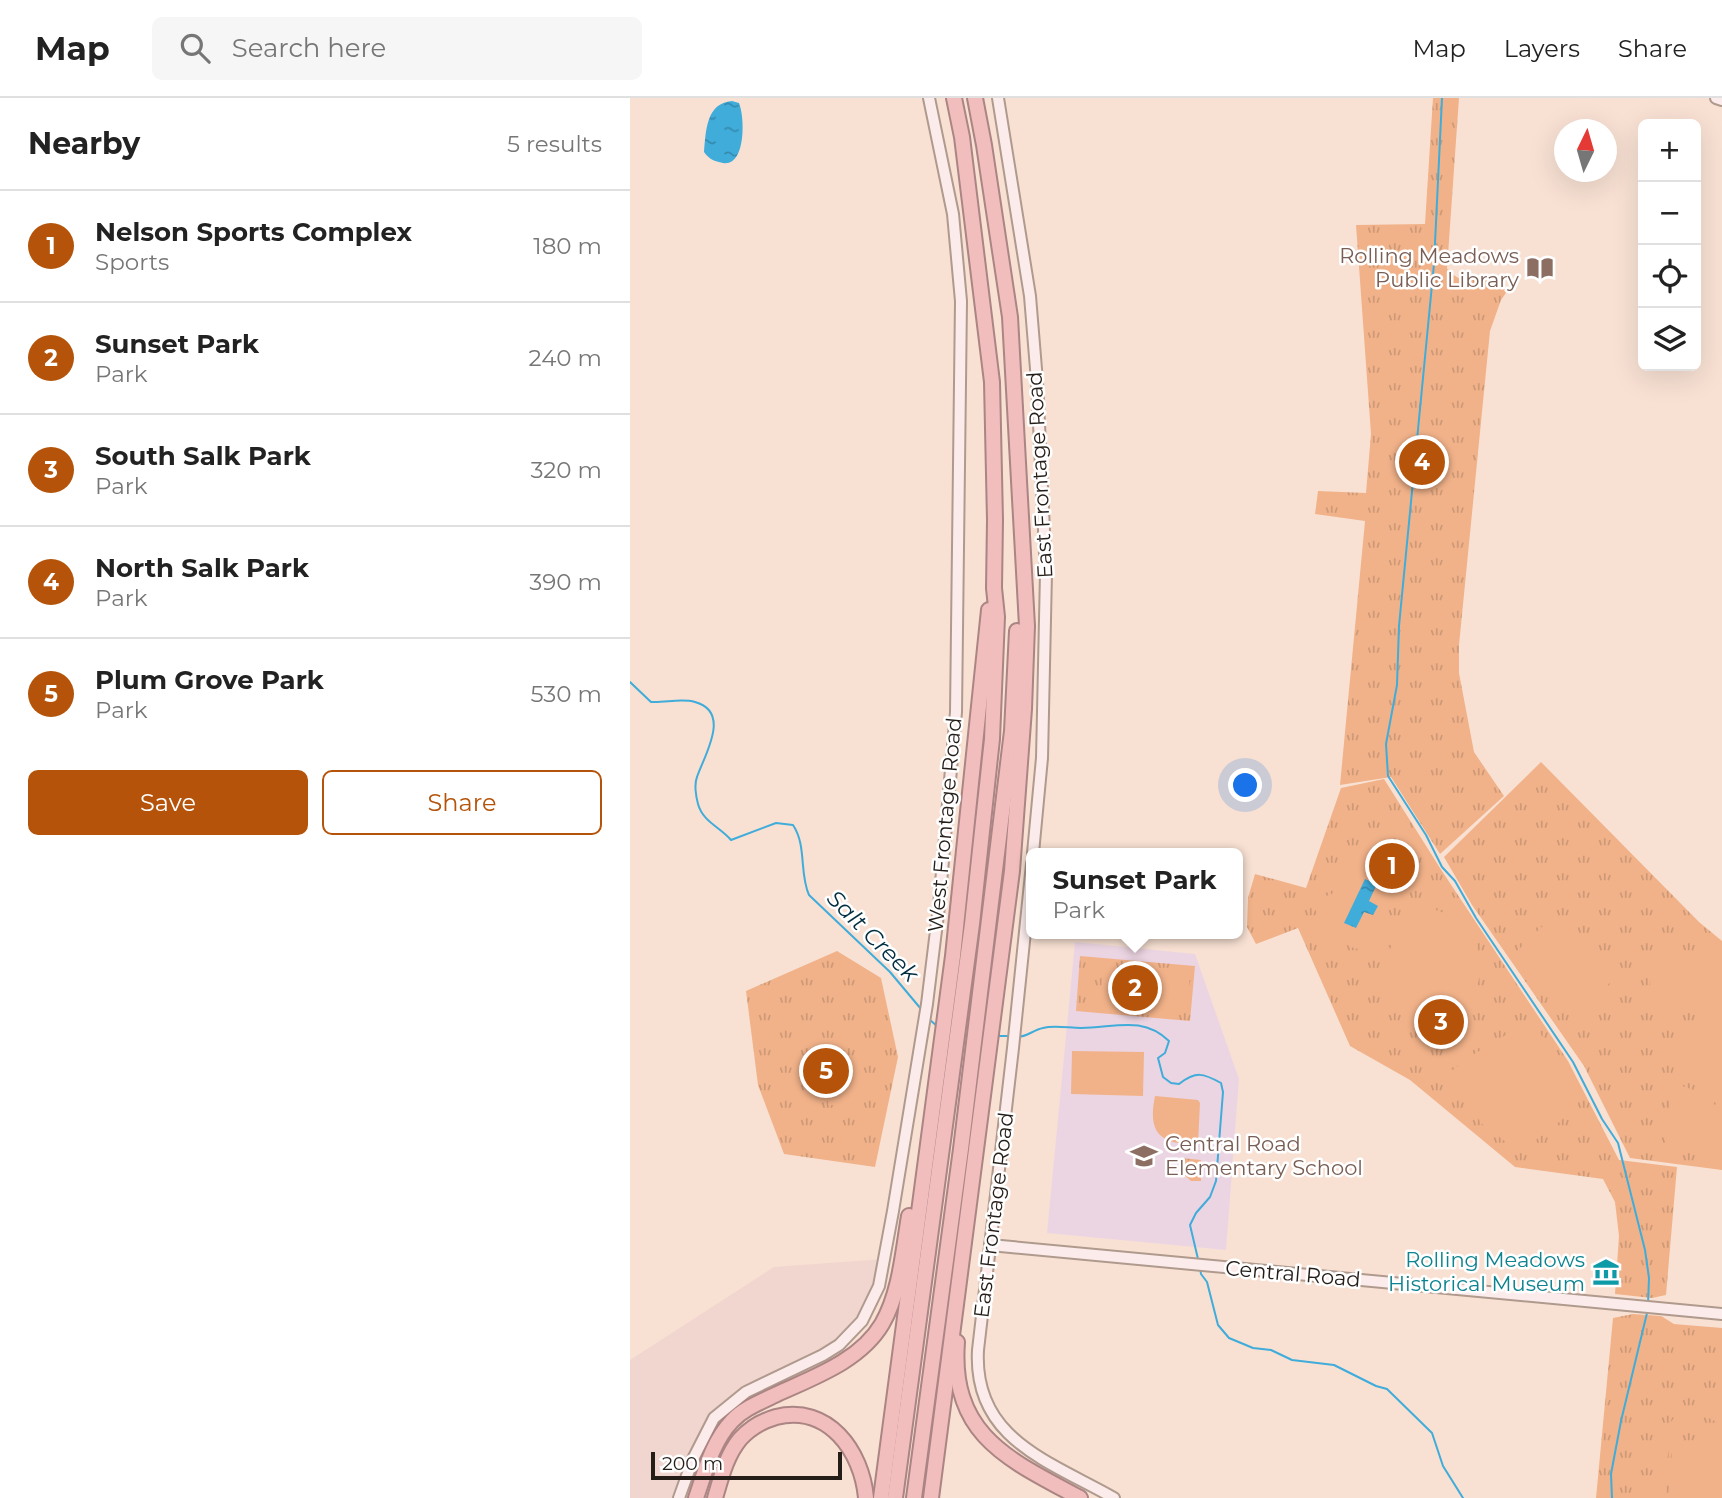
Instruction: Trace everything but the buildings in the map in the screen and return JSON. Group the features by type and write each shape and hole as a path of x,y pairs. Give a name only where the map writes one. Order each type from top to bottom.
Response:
{"highway":[{"path":"895,1498 967,963 992,739 997,617 994,588 992,382 962,137 954,98"},
{"path":"931,1498 1012,871 1027,626 1020,537 1010,317 975,98"},
{"path":"982,98 984,145"},
{"path":"914,1498 961,1149 1012,731 1020,537"},
{"path":"881,1498 953,956 988,617 994,588"},
{"path":"696,1498 715,1446 726,1428 740,1414 841,1363 867,1342 881,1325 891,1305 895,1288 932,1102"},
{"path":"963,1250 957,1348 961,1387 967,1405 976,1424 994,1447 1024,1468 1080,1498"},
{"path":"715,1498 730,1454 741,1438 761,1423 789,1415 807,1416 823,1421 842,1438 861,1470 866,1498"}],"street":[{"name":"West Frontage Road","path":"679,1498 693,1459 714,1418 746,1392 839,1345 862,1321 879,1286 893,1211 923,1030 944,864 956,712 961,301 953,214 929,98"},
{"name":"East Frontage Road","path":"998,98 1030,296 1037,381 1046,573 1042,758 1033,848"},
{"path":"1716,98 1722,100"},
{"name":"East Frontage Road","path":"1026,926 977,1360 979,1382 986,1403 997,1422 1017,1443 1114,1498"},
{"name":"Central Road","path":"990,1245 1722,1314"}],"shaded area":[{"name":"Central Road Elementary School","path":"1075,942 1195,954 1239,1079 1226,1250 1047,1233"},
{"path":"884,1259 879,1286 848,1337 746,1392 714,1418 679,1498 630,1498 630,1360 774,1267"}],"green space":[{"path":"1433,98 1459,98 1447,269 1452,270 1452,274 1460,279 1492,281 1508,290 1501,300 1490,331 1459,645 1459,673 1474,752 1504,796 1440,854 1391,777 1340,785 1365,521 1315,514 1318,491 1366,493 1371,434 1356,225 1425,224"},
{"path":"1541,762 1699,922 1722,941 1722,1170 1630,1158 1584,1066 1472,905 1444,857"},
{"path":"1384,779 1568,1061 1619,1160 1677,1167 1666,1295 1652,1298 1615,1294 1619,1236 1615,1202 1603,1179 1515,1167 1410,1080 1350,1046 1298,928 1256,944 1247,927 1248,898 1255,874 1306,888 1341,788"},
{"path":"1366,859 1372,875 1388,883 1390,904 1381,927 1388,931 1384,939 1374,935 1369,944 1356,949 1316,931 1320,920 1315,909 1320,898 1332,894 1346,864"},
{"path":"1412,905 1435,909 1453,918 1466,930 1475,945 1479,981 1462,1020 1377,993 1374,989 1374,981"},
{"path":"1555,914 1616,977 1577,1014 1516,952"},
{"path":"1654,947 1722,954 1722,1013 1648,1005"},
{"path":"837,951 881,978 898,1057 875,1167 784,1154 758,1085 746,991"},
{"path":"1080,956 1195,966 1190,1021 1076,1011"},
{"path":"1103,968 1190,975 1187,1011 1100,1004"},
{"path":"1529,1021 1561,1058 1569,1082 1568,1115 1520,1152 1484,1126 1449,1083 1450,1072"},
{"path":"1681,1021 1722,1026 1722,1075 1704,1081 1673,1081 1677,1027"},
{"path":"1072,1051 1144,1052 1143,1096 1071,1094"},
{"path":"858,1069 858,1105 828,1105 827,1070"},
{"path":"1671,1082 1708,1095 1722,1116 1722,1155 1669,1149 1666,1145"},
{"path":"1155,1096 1198,1100 1198,1144 1175,1142 1160,1135 1153,1120"},
{"path":"1181,1158 1201,1160 1201,1181 1191,1181 1180,1171 1178,1161"},
{"path":"1633,1314 1661,1316 1674,1324 1722,1328 1722,1498 1596,1498 1613,1318"},
{"path":"1692,1408 1707,1408 1722,1414 1722,1426 1710,1419 1697,1417 1678,1428 1669,1450 1665,1498 1656,1498 1658,1458 1664,1433 1670,1422"},
{"path":"1673,1440 1722,1444 1722,1498 1668,1498"}],"water":[{"path":"723,103 739,103 741,110 742,140 736,157 731,162 723,163 712,160 704,152 706,135 712,112"},
{"path":"1365,879 1377,884 1369,901 1378,906 1373,915 1364,912 1356,928 1344,923"}],"waterway":[{"path":"1442,98 1434,264 1399,626 1397,685 1386,744 1388,776 1426,835 1442,867 1455,881 1476,918 1573,1062 1602,1119 1618,1143 1645,1250 1649,1278 1648,1304"},
{"name":"Salt Creek","path":"630,682 651,702 690,701 706,707 712,715 714,725 695,787 700,810 731,840 776,823 793,825 800,842 809,895 890,972 921,1009"},
{"name":"Salt Creek","path":"929,1019 938,1027"},
{"name":"Salt Creek","path":"1017,1037 1047,1027 1138,1025 1159,1033 1169,1041 1165,1053 1158,1058 1163,1077 1171,1083 1179,1084 1195,1075 1209,1077 1221,1083 1223,1092 1216,1181 1210,1197 1190,1225 1198,1259"},
{"name":"Salt Creek","path":"999,1036 1008,1036"},
{"name":"Salt Creek","path":"1200,1268 1207,1282 1218,1325 1229,1338 1253,1348 1271,1350 1292,1360 1334,1365 1387,1389 1432,1433 1443,1466 1463,1498"},
{"path":"1612,1498 1611,1474 1621,1421 1647,1313"}],"place":[{"name":"Rolling Meadows Public Library","path":"1540,268"},
{"name":"North Salk Park","path":"1422,462"},
{"name":"Nelson Sports Complex","path":"1392,866"},
{"name":"Sunset Park","path":"1135,988"},
{"name":"South Salk Park","path":"1441,1022"},
{"name":"Plum Grove Park","path":"826,1071"},
{"name":"Central Road Elementary School","path":"1144,1156"},
{"name":"Rolling Meadows Historical Museum","path":"1606,1272"}]}
